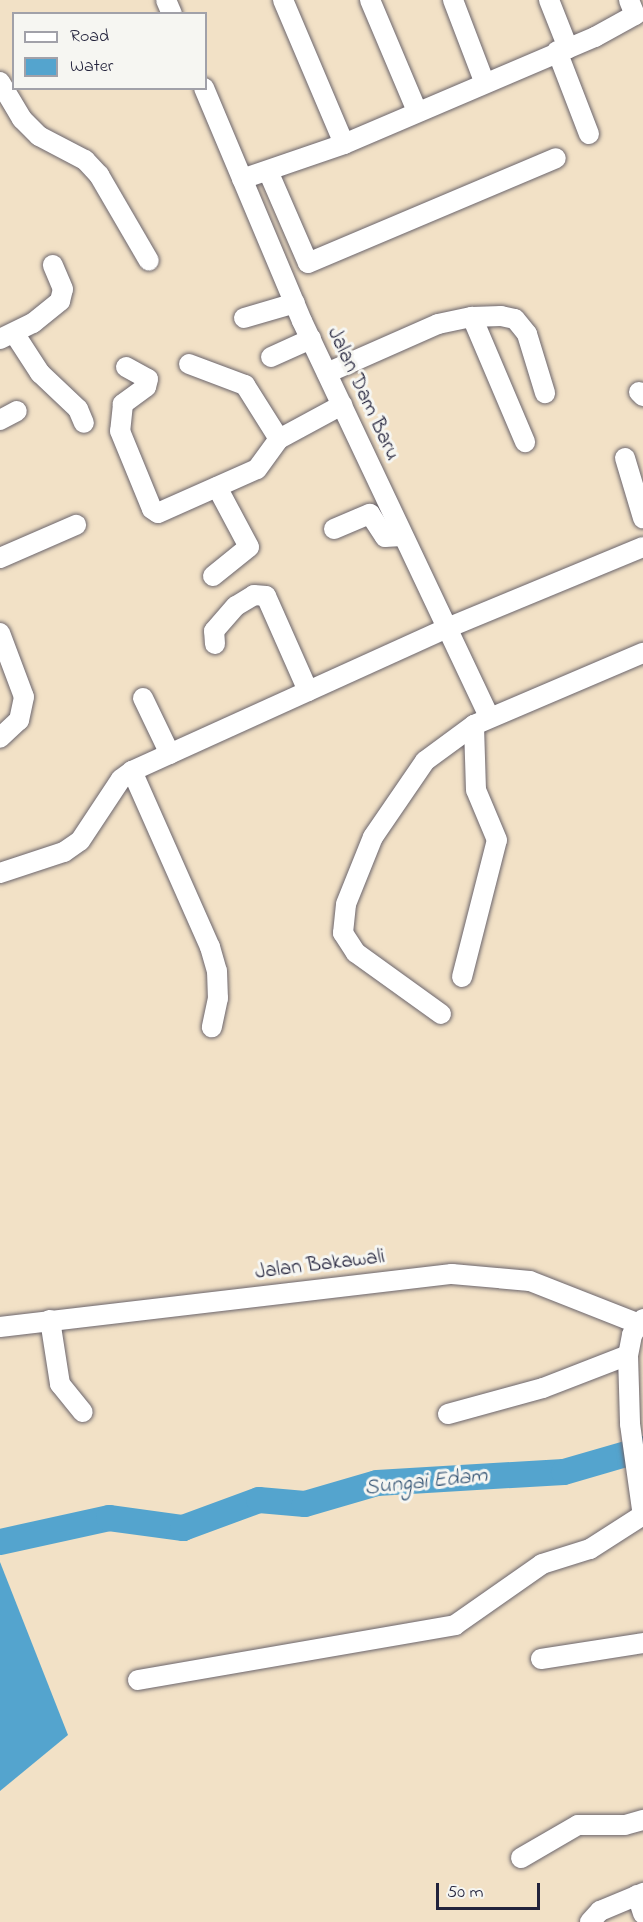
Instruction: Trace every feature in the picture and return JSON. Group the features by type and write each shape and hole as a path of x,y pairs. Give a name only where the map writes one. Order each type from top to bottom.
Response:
{"street":[{"path":"283,0 344,144"},
{"path":"370,0 417,111"},
{"path":"453,0 484,81"},
{"path":"549,0 590,134"},
{"path":"242,179 344,144 484,81 563,50 636,9"},
{"path":"0,82 22,119 39,136 85,160 99,175 150,261"},
{"name":"Jalan Dam Baru","path":"205,90 310,339 445,629 481,721"},
{"path":"268,171 308,263 556,158"},
{"path":"53,264 63,290 60,301 7,336 40,373 78,409 84,423"},
{"path":"244,318 295,303"},
{"path":"327,373 438,324 472,317 515,319 527,334 545,393"},
{"path":"472,317 525,442"},
{"path":"271,357 310,339"},
{"path":"189,364 245,385 279,439"},
{"path":"126,368 148,379 146,387 123,404 118,418 120,431 152,509 158,513 257,470 279,439 342,405"},
{"path":"625,458 643,518"},
{"path":"213,576 249,547 217,487"},
{"path":"334,529 370,514 385,537 402,536"},
{"path":"0,558 76,525"},
{"path":"0,873 64,852 80,841 121,779 132,771 445,629 643,547"},
{"path":"215,644 214,631 236,606 254,595 266,596 309,691"},
{"path":"0,633 24,698 19,720 0,738"},
{"path":"441,1014 356,953 343,933 342,917 373,837 392,806 425,761 481,721 643,653"},
{"path":"142,698 170,754"},
{"path":"462,977 497,840 476,790 481,721"},
{"path":"132,771 210,947 217,971 218,998 212,1027"},
{"name":"Jalan Bakawali","path":"0,1327 452,1274 530,1281 641,1322"},
{"path":"50,1320 60,1384 83,1412"},
{"path":"138,1680 455,1625 542,1563 590,1549 643,1516 636,1480 630,1424 628,1355 641,1322"},
{"path":"448,1414 461,1413 543,1388 628,1355"},
{"path":"541,1659 643,1642"},
{"path":"521,1858 578,1825 625,1825 643,1820"},
{"path":"590,1922 600,1911 641,1901"}],"water":[{"path":"0,1562 68,1735 0,1791"}],"waterway":[{"name":"Sungai Edam","path":"0,1542 109,1518 183,1528 259,1500 305,1504 377,1483 564,1472 643,1449"}]}
